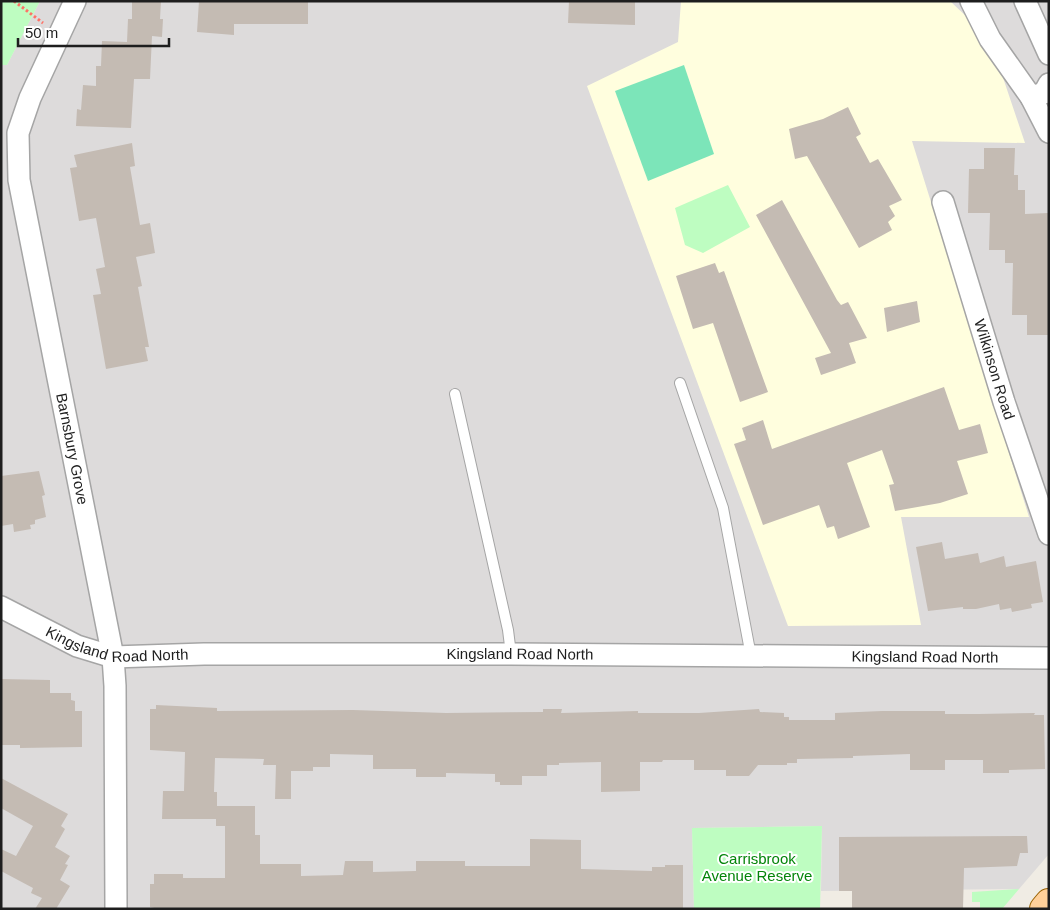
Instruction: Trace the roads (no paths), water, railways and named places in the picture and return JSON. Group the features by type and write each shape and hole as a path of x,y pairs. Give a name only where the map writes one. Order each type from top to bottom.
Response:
{"main road":[{"path":"1044,909 1049,903"}],"street":[{"name":"Barnsbury Grove","path":"75,1 27,107 18,133 17,156 19,180 112,657 115,686 116,909"},
{"path":"971,1 990,40 1031,97 1049,132"},
{"path":"1026,1 1049,54"},
{"path":"1031,97 1044,93 1049,84"},
{"name":"Wilkinson Road","path":"943,202 1004,402 1049,534"},
{"name":"Kingsland Road North","path":"1,607 77,646 112,657 213,654 511,654 1049,658"}],"lane":[{"path":"680,383 723,508 751,656"},
{"path":"456,394 508,630 511,654"}],"park label":[{"name":"Carrisbrook Avenue Reserve","path":"757,868"}]}
